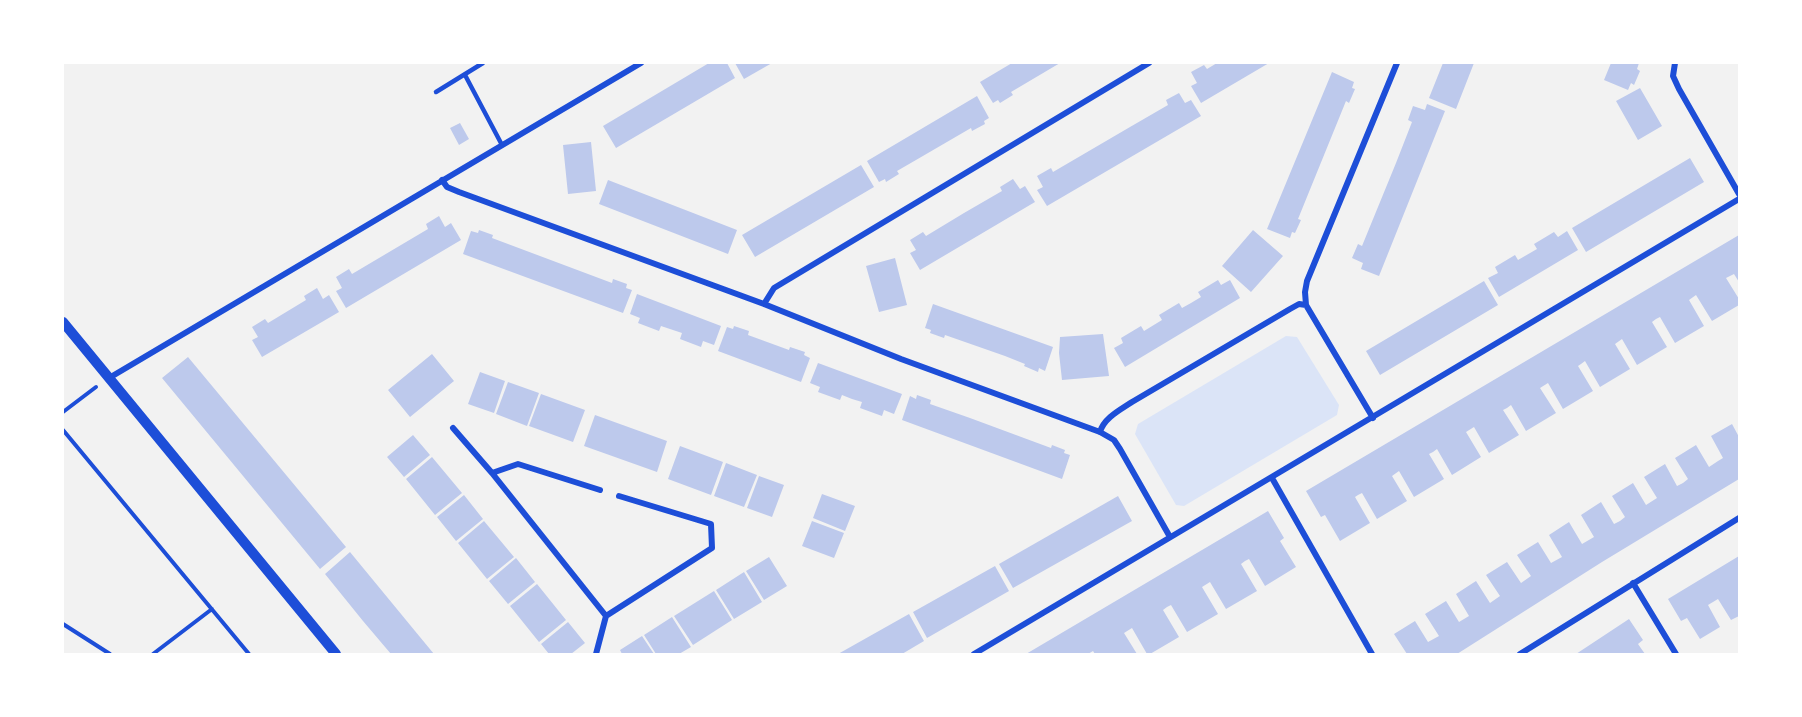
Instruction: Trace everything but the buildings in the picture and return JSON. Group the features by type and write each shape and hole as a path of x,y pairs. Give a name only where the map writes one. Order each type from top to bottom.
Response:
{"street":[{"path":"109,378 641,63"},
{"path":"764,304 774,288 793,276 1149,63"},
{"path":"1373,418 1306,305 1305,292 1307,281 1397,63"},
{"path":"1675,63 1673,76 1678,89 1739,194"},
{"path":"442,180 449,188 764,304 901,359 1100,432 1114,440 1170,537"},
{"path":"974,654 1739,200"},
{"path":"1100,432 1102,425 1109,418 1132,402 1290,309 1299,304 1306,305"},
{"path":"63,322 336,654"},
{"path":"453,428 492,473 606,616"},
{"path":"492,473 518,464 600,490"},
{"path":"1272,478 1372,654"},
{"path":"596,654 606,616 712,548 711,524 619,496"},
{"path":"1520,654 1739,518"},
{"path":"1633,583 1676,654"}],"lane":[{"path":"436,92 483,63"},
{"path":"465,75 502,145"}],"path":[{"path":"63,411 109,378"},
{"path":"63,430 249,654"},
{"path":"153,654 212,609"},
{"path":"63,624 110,654"}],"shaded area":[{"path":"1286,336 1297,337 1339,405 1337,415 1184,506 1176,505 1135,434 1138,424"}]}
